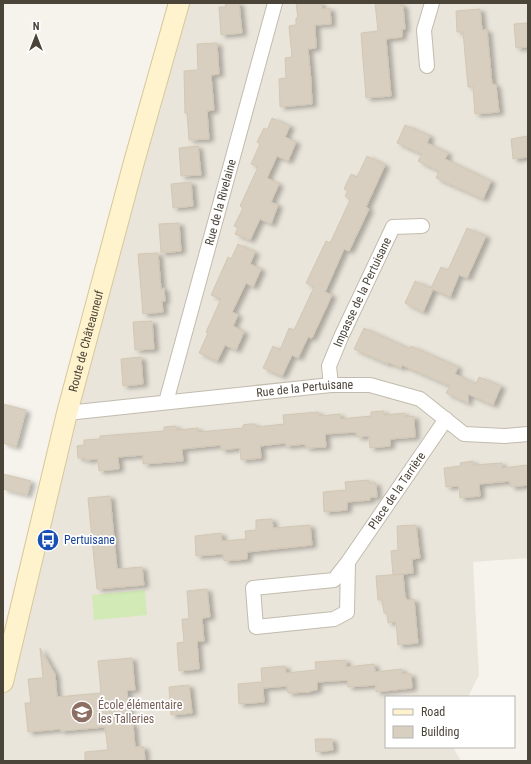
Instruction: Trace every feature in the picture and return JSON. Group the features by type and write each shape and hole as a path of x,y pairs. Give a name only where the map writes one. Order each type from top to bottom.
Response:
{"main road":[{"name":"Route de Châteauneuf","path":"3,682 67,413 134,162 179,3"}],"street":[{"name":"Rue de la Rivelaine","path":"166,402 275,3"},
{"path":"427,66 424,30 432,3"},
{"name":"Impasse de la Pertuisane","path":"331,385 329,366 341,337 393,228 422,226"},
{"name":"Rue de la Pertuisane","path":"67,413 331,385 370,385 420,399 464,434 505,436 528,434"},
{"name":"Place de la Tarrière","path":"348,562 347,612 334,619 256,627 253,588 334,580 348,562 446,419"}],"shaded area":[{"path":"167,3 528,3 528,558 473,562 479,675 468,696 385,696 385,748 454,748 461,761 3,761 3,685"}],"green space":[{"path":"145,590 147,615 94,620 92,595"}],"building":[{"path":"225,3 239,3 242,33 221,35 219,7 226,7"},
{"path":"296,3 321,3 322,9 330,8 331,24 315,25 316,48 308,49 312,104 280,107 279,79 286,78 285,58 292,57 289,26 296,25 296,18 298,18"},
{"path":"375,3 400,3 400,6 403,5 405,29 402,29 402,37 386,39 391,96 366,98 361,33 378,31"},
{"path":"480,9 482,30 487,30 492,84 496,85 499,112 475,114 473,87 468,87 463,32 457,32 456,11"},
{"path":"528,23 528,47 516,48 514,24"},
{"path":"217,43 219,74 211,75 214,110 207,111 209,139 189,140 187,113 185,113 184,71 198,70 197,44"},
{"path":"272,118 290,126 285,137 296,142 288,161 277,156 267,178 279,184 271,202 278,205 271,224 260,219 250,240 235,234 238,228 234,226 243,208 240,206 258,167 251,164 260,144 257,142 264,128 267,130"},
{"path":"405,125 430,136 427,143 448,153 445,159 491,181 483,199 436,178 439,171 418,161 422,154 397,143"},
{"path":"528,136 528,157 513,159 511,139"},
{"path":"198,146 201,175 181,176 179,148"},
{"path":"367,156 385,165 366,207 369,209 349,251 344,249 325,292 332,295 312,338 308,337 298,358 292,355 282,376 263,368 273,346 280,350 289,328 294,330 314,287 306,283 326,241 330,243 350,200 345,196 348,191 344,189 351,174 357,177"},
{"path":"191,182 193,206 173,208 171,184"},
{"path":"179,223 181,251 161,253 159,224"},
{"path":"467,228 486,236 467,278 459,275 450,297 433,289 423,312 405,303 415,281 431,288 441,267 448,270"},
{"path":"238,244 255,252 250,264 261,269 253,287 246,283 232,312 238,315 233,326 244,332 236,350 225,345 217,361 199,353 208,333 206,332 221,299 211,295 228,257 231,259"},
{"path":"158,253 161,289 164,288 165,301 162,301 163,312 143,314 138,254"},
{"path":"152,321 154,349 135,350 133,322"},
{"path":"364,328 410,349 411,346 458,367 455,374 476,384 479,377 501,386 493,405 468,394 468,403 446,393 450,386 402,365 401,368 388,362 388,364 354,349"},
{"path":"141,357 143,384 123,386 121,359"},
{"path":"3,404 26,410 16,447 3,443"},
{"path":"384,411 384,415 405,413 405,417 414,416 415,437 390,439 390,446 370,448 369,436 357,437 356,432 325,434 326,447 306,448 305,444 286,446 285,443 260,446 261,458 241,460 240,448 221,450 221,445 182,449 183,461 143,464 143,455 118,457 119,469 99,471 98,459 85,460 85,458 78,458 77,446 84,445 84,440 100,439 100,436 164,431 164,427 176,426 177,430 198,428 198,432 243,428 243,425 249,424 255,424 256,427 284,424 283,415 318,412 319,416 340,414 340,419 371,416 371,412"},
{"path":"473,461 473,465 502,463 502,468 528,465 528,485 511,487 510,481 479,484 480,496 460,498 459,486 446,487 444,468 461,466 460,463"},
{"path":"3,474 31,481 27,495 3,489"},
{"path":"369,480 369,483 376,483 377,497 370,497 370,500 347,502 347,510 324,512 323,492 346,490 345,482"},
{"path":"110,496 117,569 142,567 144,585 97,589 88,498"},
{"path":"272,519 273,528 310,525 312,545 247,552 247,559 224,561 223,554 196,556 195,536 221,533 222,541 246,539 245,531 256,530 256,520"},
{"path":"416,525 420,558 412,559 413,573 393,575 391,551 398,550 397,526"},
{"path":"403,574 405,597 407,600 414,599 418,643 398,645 396,622 388,623 387,613 384,613 382,600 378,600 376,576"},
{"path":"207,589 210,617 202,618 204,641 197,641 199,669 179,671 177,643 184,642 182,619 189,619 187,591"},
{"path":"40,648 55,674 57,697 101,693 98,661 132,658 135,690 127,690 130,724 133,724 135,747 144,747 145,761 85,761 85,752 108,750 105,727 28,732 25,703 31,703 28,679 43,678"},
{"path":"346,660 346,667 374,664 375,672 402,669 402,674 411,674 412,688 376,692 376,685 348,687 348,680 317,682 317,690 310,692 288,693 287,686 263,688 264,702 239,704 238,684 262,682 261,668 285,666 286,673 316,670 315,662"},
{"path":"189,685 192,713 171,715 169,687"},
{"path":"315,739 332,739 333,750 316,752"}],"place":[{"name":"Pertuisane","path":"48,540"},
{"name":"École élémentaire les Talleries","path":"82,712"}]}
